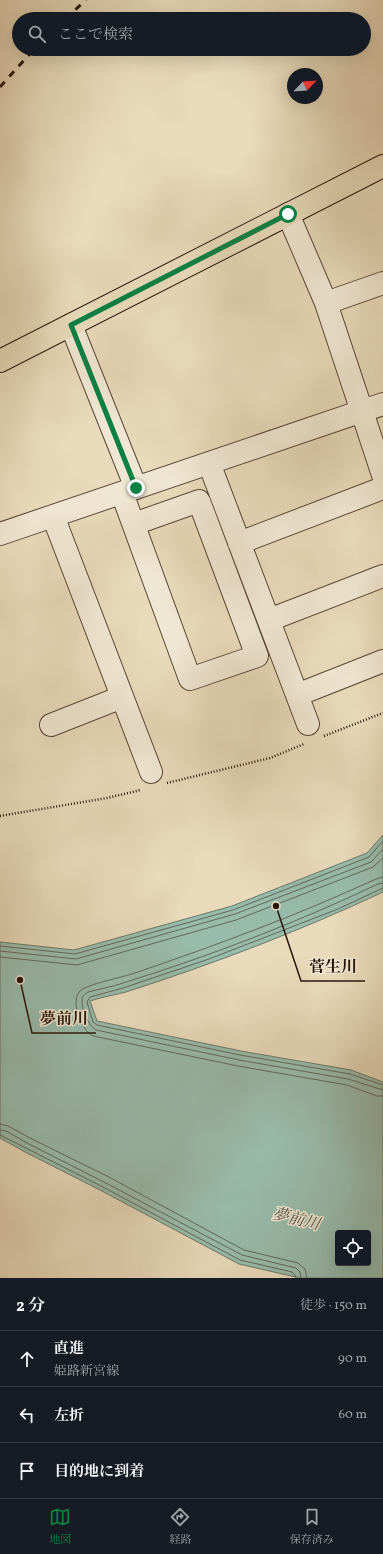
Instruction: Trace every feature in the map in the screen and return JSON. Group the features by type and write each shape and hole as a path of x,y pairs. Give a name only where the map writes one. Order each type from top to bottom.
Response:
{"main road":[{"path":"0,361 383,166"}],"street":[{"path":"288,214 326,303 383,475"},
{"path":"326,303 383,283"},
{"path":"71,325 129,490 190,679 257,656 199,502 134,524"},
{"path":"0,534 383,404"},
{"path":"209,463 311,735"},
{"path":"239,543 383,488"},
{"path":"53,516 154,781"},
{"path":"269,620 383,576"},
{"path":"297,695 383,661"},
{"path":"51,725 122,697"}],"path":[{"path":"0,816 107,798 154,781 270,758 311,735 383,713"}],"water":[{"path":"383,835 383,892 320,920 224,958 126,992 90,1001 97,1021 241,1051 351,1070 383,1082 383,1278 300,1278 239,1264 0,1138 0,942 74,950 232,906 367,853"}],"railway":[{"path":"73,12 86,0"},
{"path":"0,87 28,56"}],"place":[{"name":"菅生川","path":"276,906"},
{"name":"夢前川","path":"20,980"}],"route":[{"path":"136,488 71,325 288,214"}]}
